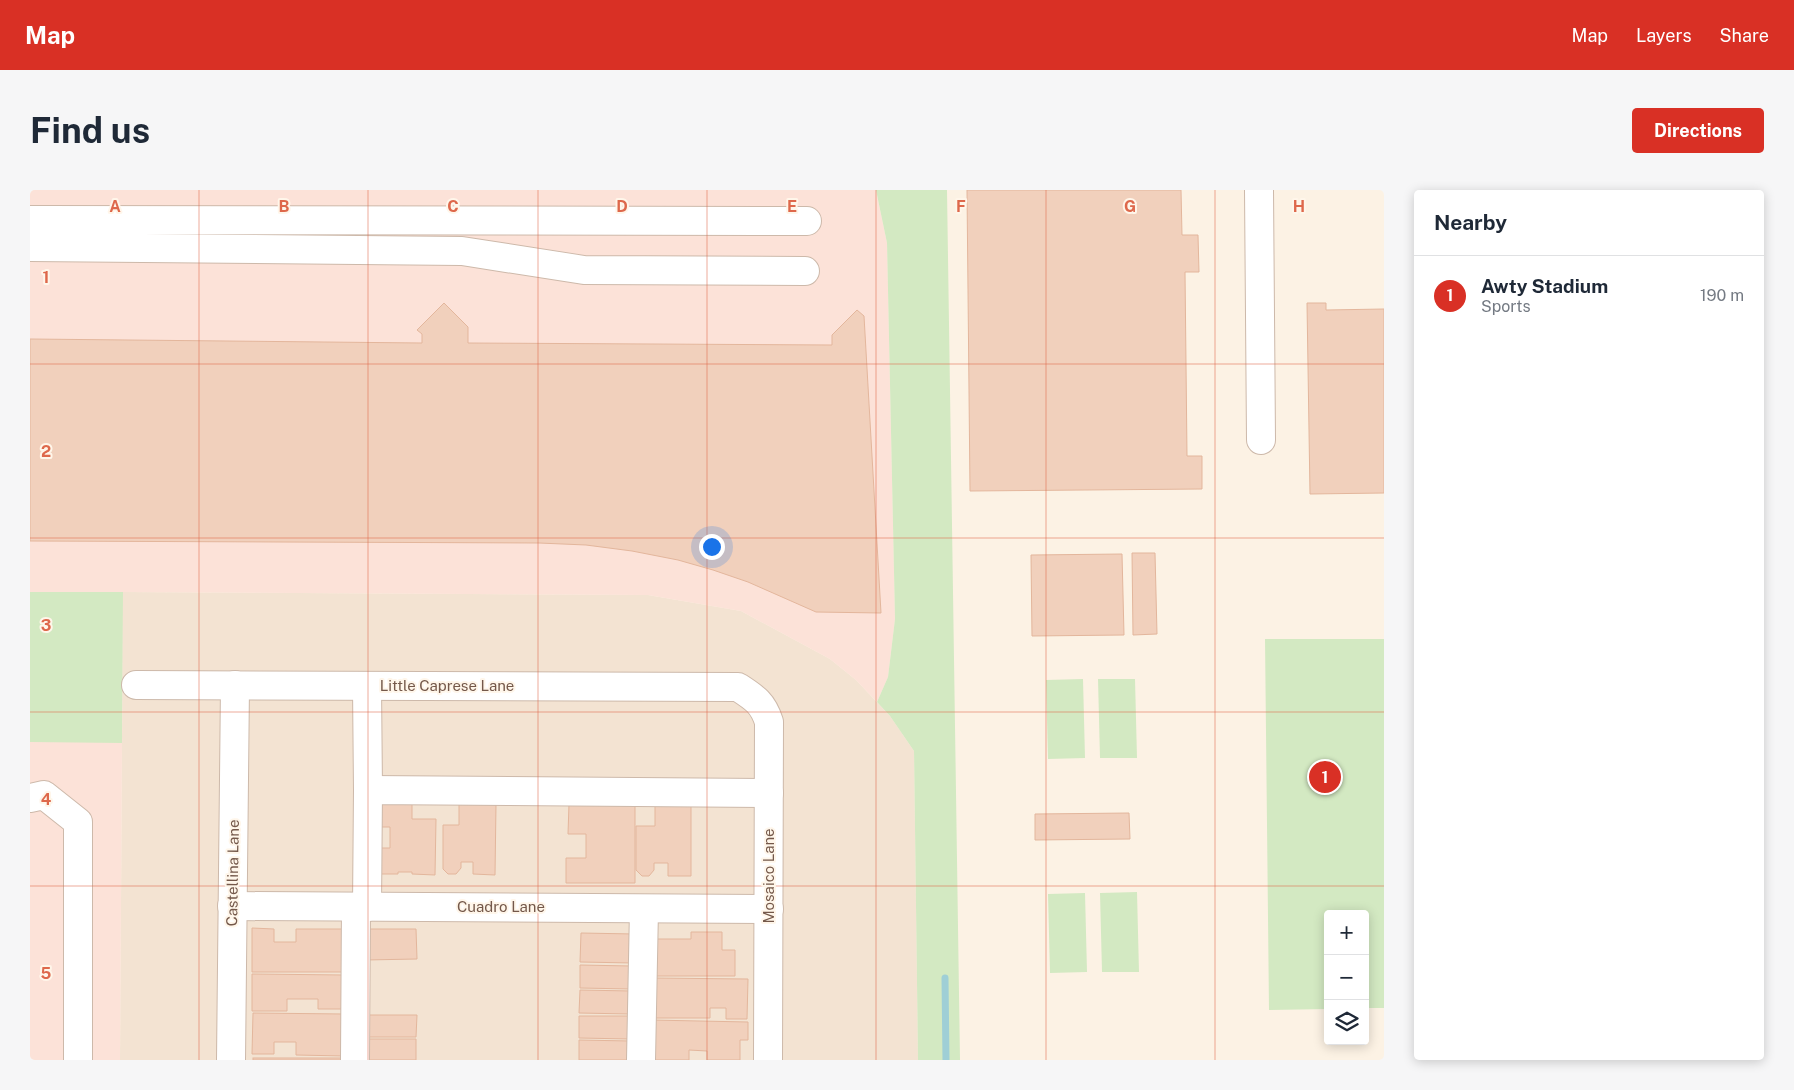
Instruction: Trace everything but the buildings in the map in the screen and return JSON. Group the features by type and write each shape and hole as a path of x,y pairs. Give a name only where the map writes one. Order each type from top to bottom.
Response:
{"street":[{"path":"1259,190 1260,440"},
{"path":"30,220 807,221"},
{"path":"30,247 462,251 584,270 805,271"},
{"name":"Little Caprese Lane","path":"136,685 738,687 755,697"},
{"name":"Castellina Lane","path":"231,1060 235,685"},
{"path":"355,1060 368,790 368,686"},
{"name":"Mosaico Lane","path":"755,697 765,708 769,722 768,1060"},
{"path":"368,790 769,793"},
{"path":"30,798 44,795 78,822 78,1060"},
{"name":"Cuadro Lane","path":"232,906 769,909"},
{"path":"641,1060 644,909"}],"shaded area":[{"path":"30,190 876,190 887,243 895,619 888,677 877,702 856,680 830,659 741,611 648,595 123,592 120,1060 30,1060"},
{"path":"123,592 648,595 741,611 830,659 856,680 890,716 914,751 918,1060 120,1060"}],"green space":[{"path":"876,190 947,190 960,1060 918,1060 914,751 890,716 877,702 888,677 895,619 887,243"},
{"path":"30,592 123,592 122,743 30,742"},
{"path":"1265,639 1384,639 1384,1008 1369,1008 1369,910 1324,910 1324,1009 1269,1010"},
{"path":"1083,679 1085,758 1048,759 1046,680"},
{"path":"1098,679 1135,679 1137,758 1100,758"},
{"path":"1137,892 1139,972 1102,972 1100,893"},
{"path":"1085,893 1087,972 1050,973 1048,894"}],"waterway":[{"path":"945,978 946,1060"}],"place":[{"name":"Awty Stadium","path":"1325,777"}]}
